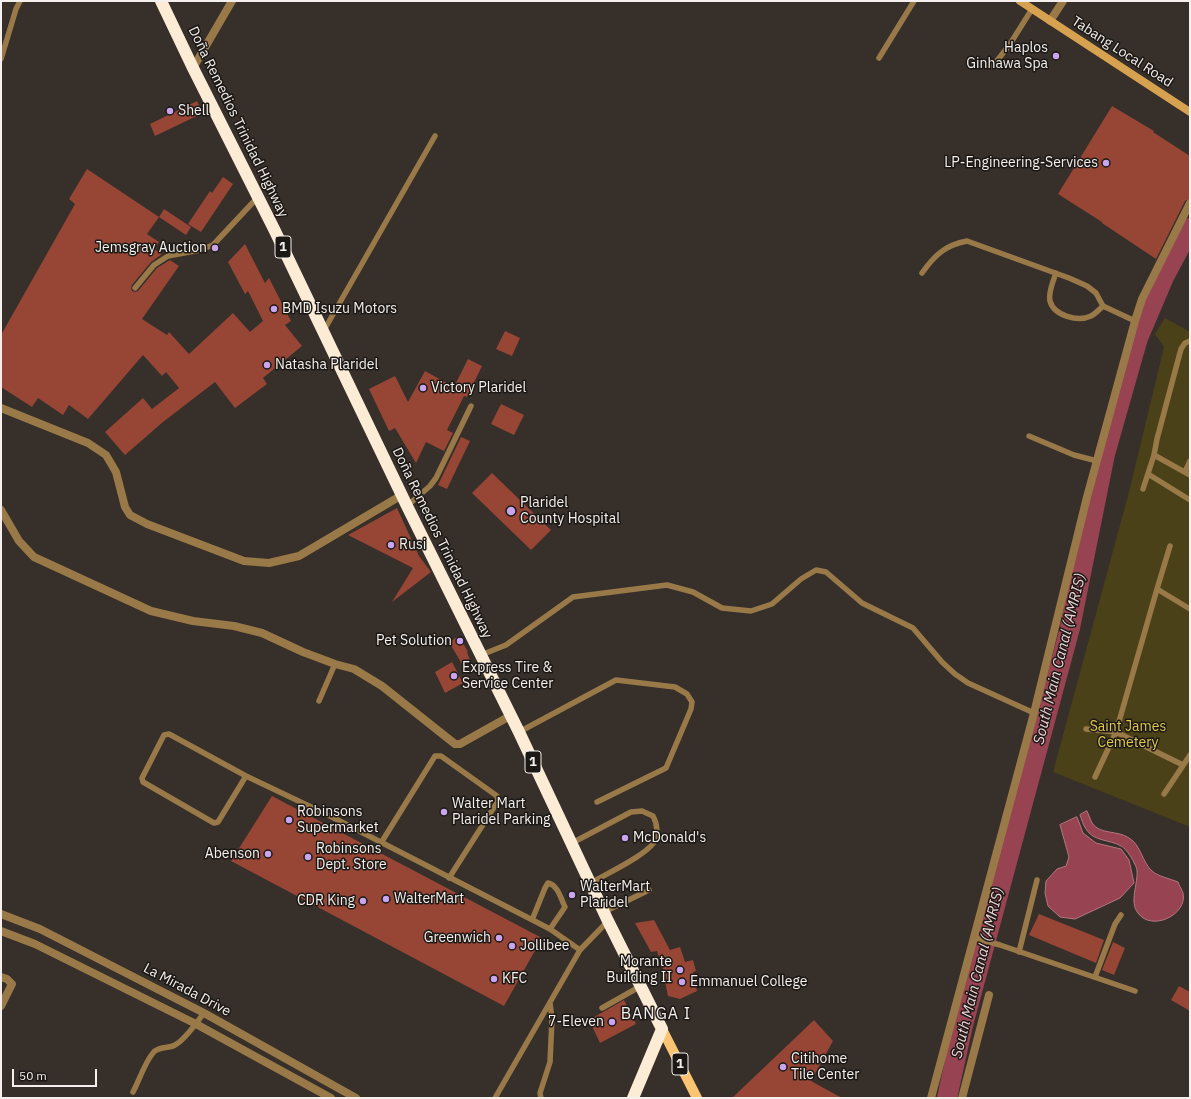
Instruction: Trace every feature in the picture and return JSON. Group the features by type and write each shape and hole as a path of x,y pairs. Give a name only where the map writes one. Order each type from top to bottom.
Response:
{"highway":[{"name":"Doña Remedios Trinidad Highway","path":"162,1 193,68 258,196 407,506 519,732 606,916 662,1029"},
{"path":"633,1098 662,1029"}],"main road":[{"name":"Doña Remedios Trinidad Highway","path":"662,1029 697,1098"}],"street":[{"path":"193,68 232,1"},
{"name":"Tabang Local Road","path":"1020,1 1190,112"},
{"path":"1050,21 1063,1"},
{"path":"931,1098 978,940 1097,461 1135,320 1142,299 1190,203"},
{"path":"1,408 88,443 106,455 116,472 125,507 130,515 147,524 244,561 269,563 299,556 402,495"},
{"path":"1,510 19,541 34,557 151,611 193,621 234,626 262,633 303,652 335,664 354,669 382,686 455,744 460,744 510,716"},
{"name":"La Mirada Drive","path":"1,914 40,929 204,1013 356,1098"},
{"name":"La Mirada Drive","path":"1,931 35,944 196,1024 331,1098"},
{"path":"74,963 80,950"},
{"path":"1,977 7,979 12,984 1,1006"},
{"path":"962,1098 990,996"}],"lane":[{"path":"1,59 16,9 20,1"},
{"path":"879,58 914,1"},
{"path":"993,66 1010,44 1032,9"},
{"path":"323,332 435,136"},
{"path":"136,288 154,265 168,256 200,250 213,245 258,196"},
{"path":"922,273 927,265 944,248 967,241 1056,273 1087,286 1096,293 1103,306 1135,320"},
{"path":"1056,273 1050,295 1050,301 1054,308 1060,313 1074,318 1086,318 1091,316 1103,306"},
{"path":"1142,489 1154,455 1181,349 1185,343 1190,341"},
{"path":"407,506 430,486 436,478 471,406"},
{"path":"1029,436 1074,455 1097,461"},
{"path":"1154,455 1187,474 1190,461"},
{"path":"1148,474 1190,500"},
{"path":"1095,777 1116,732 1170,546"},
{"path":"480,656 506,644 573,597 667,585 693,592 722,608 751,611 772,604 801,578 816,570 826,572 862,603 913,628 942,662 968,683 1034,713"},
{"path":"1157,589 1190,609"},
{"path":"318,701 335,664"},
{"path":"519,732 616,680 675,687 687,694 692,702 691,709 666,768 597,802"},
{"path":"1086,729 1116,732 1183,765"},
{"path":"246,776 218,822 214,823 143,782 142,778 164,735 169,734 246,776 550,929 580,950"},
{"path":"1164,794 1190,755"},
{"path":"381,843 435,756 441,756 497,796 498,801 449,878"},
{"path":"572,843 631,812 642,811 653,816 657,831 655,841 647,851 591,883"},
{"path":"1019,952 1037,880"},
{"path":"532,920 545,888 548,883 552,884 555,886 565,907 550,929"},
{"path":"495,1098 580,950 606,916 649,890"},
{"path":"1095,977 1115,924 1121,915"},
{"path":"978,940 1019,952 1135,991"},
{"path":"602,1008 641,986"},
{"path":"541,1098 540,1093 550,1062 552,1019 550,1003"},
{"path":"133,1092 152,1054 158,1049 168,1048 177,1044 204,1013"}],"green space":[{"name":"Saint James Cemetery","path":"1165,318 1190,332 1190,827 1053,772 1129,492 1164,347 1155,334"}],"shaded area":[{"path":"1087,811 1095,827 1129,838 1139,849 1146,863 1154,873 1178,882 1183,893 1183,901 1180,908 1174,914 1159,921 1151,921 1138,913 1134,904 1137,876 1135,864 1125,849 1116,844 1097,838 1089,833 1084,826 1080,815"},
{"path":"1077,817 1083,833 1096,843 1121,849 1129,860 1134,883 1120,898 1075,919 1060,917 1048,906 1045,893 1046,881 1057,869 1066,866 1069,857 1060,825"}],"building":[{"path":"197,101 203,113 155,136 150,124"},
{"path":"1112,106 1154,131 1153,132 1190,156 1190,198 1185,201 1156,259 1058,194"},
{"path":"87,169 159,217 147,234 159,242 154,249 162,254 151,262 132,285 132,291 138,291 157,268 170,260 179,266 142,319 167,335 169,332 189,354 233,313 250,332 263,321 248,291 245,294 228,262 245,244 265,283 269,278 291,321 285,325 302,346 263,378 267,384 235,408 215,382 163,422 125,455 105,432 143,398 152,409 179,388 166,372 162,376 143,355 88,419 69,405 63,415 38,398 32,407 1,387 1,335 75,204 69,199"},
{"path":"223,177 233,184 201,232 188,224 210,191 212,193"},
{"path":"164,209 191,227 186,235 159,217"},
{"path":"505,331 520,338 512,356 496,349"},
{"path":"468,359 482,366 467,397 464,396 447,430 453,433 444,451 426,442 416,463 395,428 389,431 369,389 395,376 408,402 425,371 454,387"},
{"path":"501,404 524,415 514,435 491,424"},
{"path":"461,437 470,441 447,489 438,485"},
{"name":"Plaridel County Hospital","path":"492,473 551,530 531,550 472,493"},
{"name":"Rusi","path":"397,508 419,556 431,572 392,602 413,568 348,535"},
{"path":"459,636 468,652 470,660 462,664 449,642"},
{"path":"452,662 463,683 445,693 435,672"},
{"name":"WalterMart","path":"272,796 542,938 504,1006 231,861"},
{"path":"1039,914 1104,940 1096,963 1029,935"},
{"path":"654,920 670,950 680,947 685,962 693,960 696,971 693,972 697,991 680,999 668,996 665,982 667,981 657,951 651,952 635,923"},
{"path":"1113,942 1125,948 1114,975 1102,970"},
{"path":"1179,986 1190,992 1190,1011 1171,1000"},
{"name":"7-Eleven","path":"624,1000 636,1024 600,1043 589,1020"},
{"name":"Citihome Tile Center","path":"814,1020 833,1041 811,1081 842,1098 732,1098"}],"waterway":[{"name":"South Main Canal (AMRIS)","path":"947,1098 963,1025 1070,628 1105,454 1138,338 1164,277 1190,228"}],"place":[{"name":"Haplos Ginhawa Spa","path":"1056,56"},
{"name":"Shell","path":"170,111"},
{"name":"LP-Engineering-Services","path":"1106,163"},
{"name":"Jemsgray Auction","path":"215,248"},
{"name":"BMD Isuzu Motors","path":"274,309"},
{"name":"Natasha Plaridel","path":"267,365"},
{"name":"Victory Plaridel","path":"423,388"},
{"name":"Plaridel County Hospital","path":"511,511"},
{"name":"Rusi","path":"391,545"},
{"name":"Pet Solution","path":"460,641"},
{"name":"Express Tire & Service Center","path":"454,676"},
{"name":"Walter Mart Plaridel Parking","path":"444,812"},
{"name":"Robinsons Supermarket","path":"289,820"},
{"name":"McDonald's","path":"625,838"},
{"name":"Abenson","path":"268,854"},
{"name":"Robinsons Dept. Store","path":"308,857"},
{"name":"WalterMart Plaridel","path":"572,895"},
{"name":"WalterMart","path":"386,899"},
{"name":"CDR King","path":"363,901"},
{"name":"Greenwich","path":"499,938"},
{"name":"Jollibee","path":"512,946"},
{"name":"Morante Building II","path":"680,970"},
{"name":"KFC","path":"494,979"},
{"name":"Emmanuel College","path":"682,982"},
{"name":"7-Eleven","path":"612,1022"},
{"name":"Citihome Tile Center","path":"783,1067"}],"district":[{"name":"BANGA I","path":"656,1014"}]}
